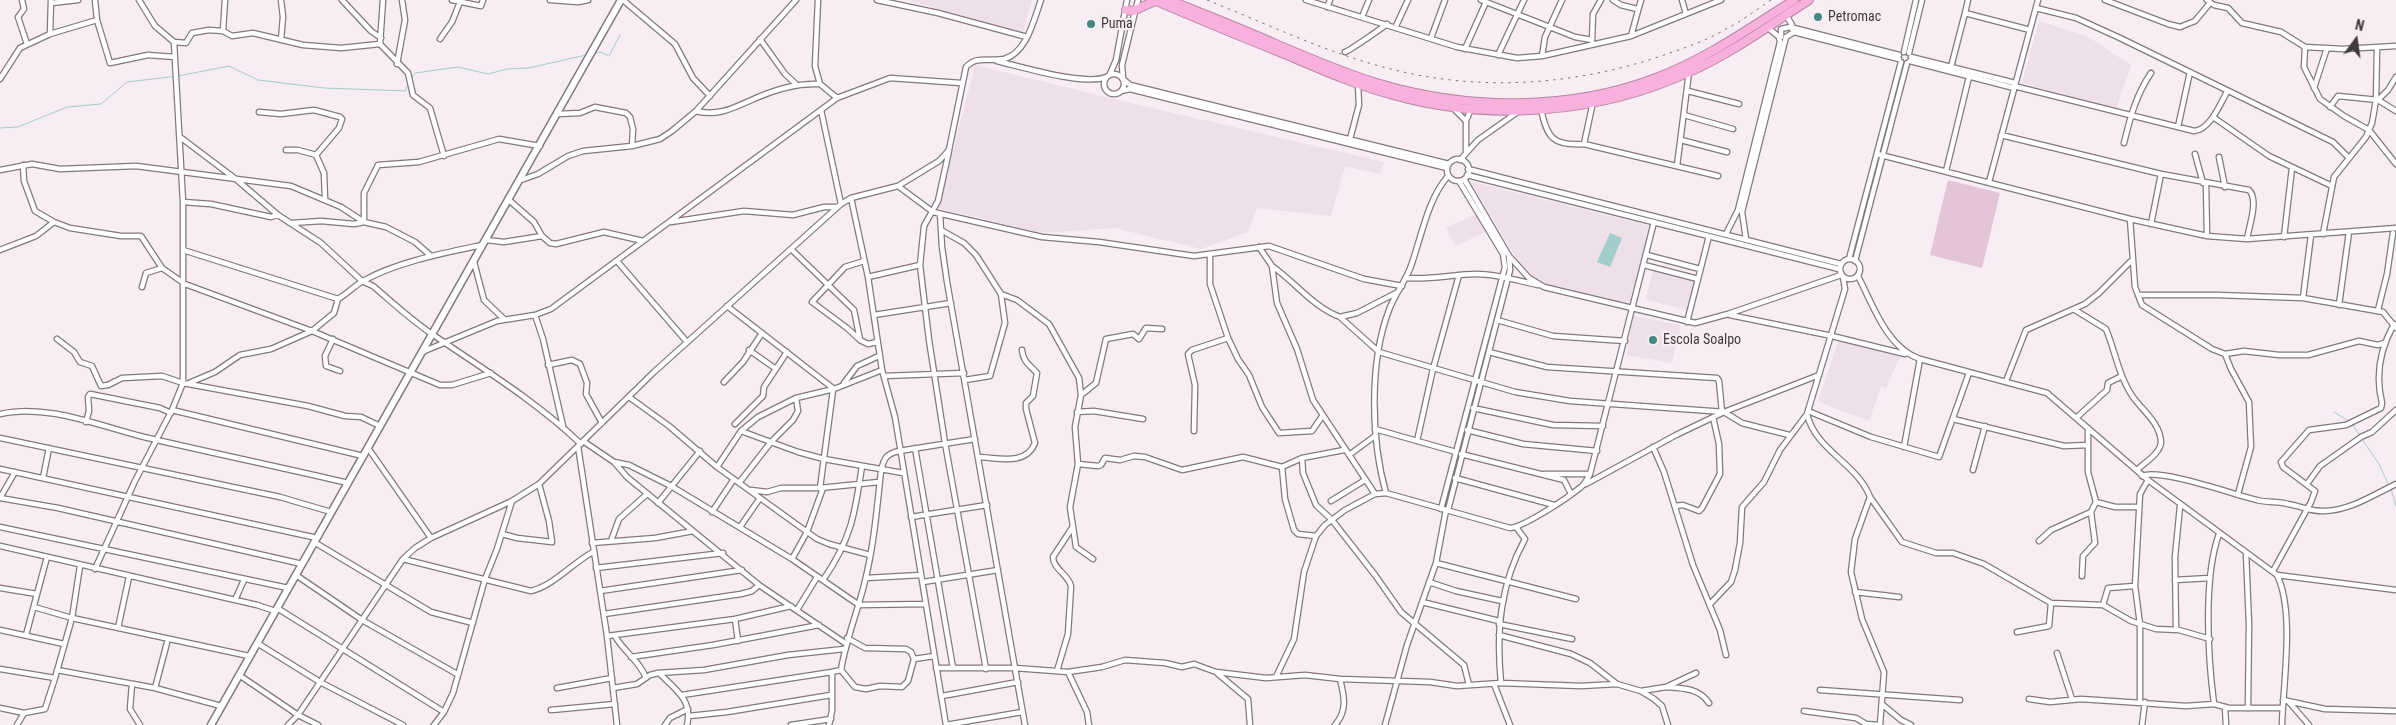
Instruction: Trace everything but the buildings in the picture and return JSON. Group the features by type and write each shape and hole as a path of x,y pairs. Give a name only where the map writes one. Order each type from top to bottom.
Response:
{"highway":[{"path":"1126,10 1136,10 1154,0 1358,84 1394,95 1452,107 1520,111 1592,102 1635,92 1689,72 1738,46 1809,0"},
{"path":"1170,0 1321,63 1379,84 1441,98 1500,103 1567,99 1606,92 1656,78 1706,55 1794,0"}],"street":[{"path":"22,0 24,9 18,17 27,44"},
{"path":"50,34 52,1 78,0"},
{"path":"95,0 97,20 110,63 150,55 175,57"},
{"path":"139,0 155,26 174,42 186,43 189,35 201,30 223,31 232,36 254,33 312,46 341,48 380,41"},
{"path":"223,31 225,0"},
{"path":"281,0 283,17 281,40"},
{"path":"342,0 380,41 397,64 408,73 413,95 430,108 444,156"},
{"path":"380,41 383,0"},
{"path":"397,64 405,20 402,0"},
{"path":"452,0 480,6 483,0"},
{"path":"550,0 578,2 588,0"},
{"path":"211,725 420,353 521,180 621,0 675,44 693,78 710,96"},
{"path":"521,180 538,174 568,156 583,151 632,146 660,139 696,111 796,0"},
{"path":"818,0 815,66 820,84 837,98"},
{"path":"877,0 938,13 1027,37"},
{"path":"986,668 944,443 920,265 924,226 933,212 940,195 961,83 966,67 971,62 1003,59 1012,55 1027,37 1041,0"},
{"path":"1104,87 1116,60 1127,0"},
{"path":"1122,91 1122,65 1138,0"},
{"path":"1306,0 1396,26 1465,49 1517,58 1542,56 1592,43 1631,36 1721,0"},
{"path":"1327,7 1330,0"},
{"path":"1362,17 1369,0"},
{"path":"1396,26 1408,0"},
{"path":"1430,38 1445,0"},
{"path":"1498,55 1524,0"},
{"path":"1542,56 1543,43 1562,0"},
{"path":"1592,43 1593,14 1601,0"},
{"path":"1613,0 1621,5 1636,9"},
{"path":"1631,36 1636,9 1640,0"},
{"path":"1682,0 1686,14"},
{"path":"1908,57 1916,0"},
{"path":"1855,261 1922,0"},
{"path":"1951,67 1968,0"},
{"path":"1989,182 2038,0"},
{"path":"2105,0 2180,27 2195,21 2209,2 2228,8 2242,23 2281,32 2305,47 2377,48 2396,46"},
{"path":"1465,49 1484,1 1592,43"},
{"path":"440,39 452,22 460,2"},
{"path":"2036,8 2076,18 2190,72 2227,92 2260,105 2333,142 2349,158"},
{"path":"1965,13 2030,30"},
{"path":"1786,14 1791,30"},
{"path":"0,79 18,50 27,44 50,34 97,20"},
{"path":"1345,52 1387,24"},
{"path":"1766,27 1780,36 1786,37"},
{"path":"1746,239 1742,212 1747,182 1781,29 1785,27 1900,59 1908,57 1951,67 2015,86 2198,131 2213,117 2227,92"},
{"path":"1726,234 1738,210 1747,182 1786,37 1791,30"},
{"path":"760,39 785,74 797,85"},
{"path":"95,569 102,549 186,383 183,202 174,42"},
{"path":"2305,47 2304,67 2320,98 2330,107 2369,130 2396,164"},
{"path":"2314,88 2327,48"},
{"path":"2323,234 2332,186 2338,169 2349,158 2369,130 2377,100 2377,48"},
{"path":"1900,59 1908,57 1969,77 2015,86"},
{"path":"991,59 1041,71 1096,80 1117,74 1130,85 1350,139 1448,166"},
{"path":"1840,267 1849,259 1900,59"},
{"path":"1677,166 1688,92 1689,72"},
{"path":"2178,127 2190,72"},
{"path":"2124,143 2140,90 2151,73"},
{"path":"1946,171 1969,77"},
{"path":"2377,100 2388,90 2396,77"},
{"path":"420,353 504,319 535,315 551,308 837,98 890,78 961,83"},
{"path":"1096,80 1109,93 1114,94 1130,89 1448,166 1460,160 1466,152 1500,123 1520,111"},
{"path":"696,111 709,114 720,113 797,85 820,84"},
{"path":"1350,139 1359,105 1358,84"},
{"path":"1688,92 1739,104"},
{"path":"2330,107 2338,96 2377,100 2396,110"},
{"path":"1584,144 1592,102"},
{"path":"558,114 580,113 594,107 626,113 630,117 633,129 632,146"},
{"path":"1452,107 1466,122"},
{"path":"1466,152 1466,122 1471,109"},
{"path":"1541,109 1549,136 1568,145 1584,144 1718,176"},
{"path":"259,112 281,114 314,110 340,117 342,119 339,128 316,155"},
{"path":"821,110 839,206"},
{"path":"1500,123 1502,111"},
{"path":"1684,115 1733,129"},
{"path":"2213,117 2269,156 2332,186"},
{"path":"2001,135 2161,174 2252,191 2253,207 2247,239"},
{"path":"180,137 194,150 238,180 278,215 321,244 362,281 373,286 432,334 491,373 563,426 581,444 614,462 629,466 671,486 712,512 740,526 859,605 925,604"},
{"path":"364,222 364,192 378,165 415,163 499,139 540,146"},
{"path":"1681,140 1727,152"},
{"path":"286,150 298,150 316,155"},
{"path":"288,725 296,717 320,682 384,584 403,559 415,548 431,538 512,501 539,484 687,342 839,206 851,198 898,186 939,161 949,150"},
{"path":"1877,154 2130,219 2207,236 2247,239 2348,232 2394,231 2387,274 2378,310"},
{"path":"2195,154 2205,183 2207,236"},
{"path":"316,155 324,173 324,199"},
{"path":"2219,157 2225,187"},
{"path":"1460,160 1466,163 1468,169 1466,177 1510,256 1529,278 1544,287"},
{"path":"0,170 38,164 60,169 136,166 182,174 204,175 299,188 340,206 364,222 386,227 415,242 431,256"},
{"path":"23,165 24,181 32,208 54,222 70,228 96,230 113,235 141,236 162,268 185,284 333,339 446,386 491,373"},
{"path":"1386,494 1375,436 1374,397 1379,352 1388,311 1396,293 1407,278 1432,203 1448,176 1448,166"},
{"path":"2284,237 2292,168"},
{"path":"1468,169 1746,239 1840,267"},
{"path":"2151,224 2161,174"},
{"path":"1448,176 1453,180 1459,181 1466,177 1840,267"},
{"path":"1459,181 1503,254 1506,278"},
{"path":"898,186 933,212 1042,237 1099,242 1186,256 1210,256 1269,246 1280,248 1364,279 1402,286"},
{"path":"851,198 868,277 879,356 895,417 899,451 923,582 925,604 946,725 1022,712"},
{"path":"509,200 534,222 542,236 552,244 570,242 604,232 643,241"},
{"path":"183,202 212,204 271,217 278,215"},
{"path":"668,223 744,211 793,215 824,207 839,206"},
{"path":"940,214 942,248 951,303 1025,725"},
{"path":"2130,219 2131,261 2138,295 2145,308 2212,349 2226,354 2244,351 2308,356 2359,341 2378,345 2384,344"},
{"path":"291,223 320,221 354,224 364,222"},
{"path":"0,250 41,234 54,222"},
{"path":"1583,486 1590,474 1597,451 1654,222"},
{"path":"941,230 964,243 976,255 1001,294 1005,323 990,376 965,380"},
{"path":"2339,305 2348,232"},
{"path":"2303,298 2311,235"},
{"path":"186,383 215,372 240,355 271,349 312,331 334,313 338,299 349,293 362,281 431,256 485,242 504,242 542,236"},
{"path":"1687,322 1709,236"},
{"path":"1259,247 1272,266 1287,276 1301,292 1330,313 1340,317 1379,352 1478,382 1542,398 1724,412 1742,424 1790,435"},
{"path":"184,250 338,299"},
{"path":"791,250 828,283 854,310 860,340"},
{"path":"1646,255 1700,269"},
{"path":"1210,256 1210,284 1228,338 1238,359 1249,375 1262,407 1279,433 1312,431 1322,415"},
{"path":"1386,725 1415,624 1436,563 1447,486 1456,464 1497,308 1510,270 1510,256"},
{"path":"1844,290 1856,278 1860,266 1855,261 1849,259"},
{"path":"617,261 687,342"},
{"path":"864,261 845,267 812,300 812,305 847,328 860,340 868,344 877,342"},
{"path":"2006,381 2026,330 2030,326 2075,310 2099,293 2131,261"},
{"path":"474,262 484,300 504,319"},
{"path":"868,277 920,265"},
{"path":"1644,265 1698,278"},
{"path":"1272,266 1278,303 1297,349 1314,400 1344,450 1375,494"},
{"path":"1711,603 1731,582 1735,570 1740,543 1742,507 1764,482 1776,456 1807,413 1832,336 1844,290 1840,267"},
{"path":"142,287 146,273 162,268"},
{"path":"1407,278 1478,274 1506,278 1695,323 1842,276 1856,278"},
{"path":"1417,441 1459,275"},
{"path":"1856,278 1896,344 1909,355"},
{"path":"1340,317 1357,313 1396,293"},
{"path":"1001,294 1017,300 1049,324 1079,378 1081,395 1075,427 1078,464 1070,507 1076,547 1093,559"},
{"path":"2138,295 2303,298 2378,310 2383,312 2394,323 2384,344 2377,374 2382,403 2381,408 2346,425 2309,430 2281,462 2283,467 2314,491 2275,573 2283,592 2286,624 2282,725"},
{"path":"874,315 951,303"},
{"path":"727,306 834,389"},
{"path":"1492,328 1497,320 1497,308"},
{"path":"2075,310 2106,329 2122,376 2132,395 2154,422 2161,442 2158,451 2136,470"},
{"path":"1728,314 1832,336 1909,355 2047,394 2142,476 2180,506 2275,573 2396,590"},
{"path":"535,315 563,426"},
{"path":"1497,320 1554,336 1625,341"},
{"path":"1081,395 1096,383 1106,339 1133,334 1139,339 1146,328 1162,329"},
{"path":"724,382 743,362 749,350 762,333"},
{"path":"1194,431 1195,384 1188,354 1192,350 1228,338"},
{"path":"57,339 74,352 80,362 92,366 101,386 108,385 122,378 142,375 170,377 186,383 308,406 345,416 361,417 380,426"},
{"path":"333,339 325,356 325,363 327,367 340,371"},
{"path":"1484,360 1489,352 1489,339"},
{"path":"749,350 776,369"},
{"path":"979,457 1017,459 1028,455 1035,444 1026,403 1033,396 1037,373 1028,365 1023,357 1022,350"},
{"path":"735,424 763,396 764,387 775,373 787,352"},
{"path":"1489,352 1547,367 1717,378 1719,379 1724,412"},
{"path":"2226,354 2231,369 2249,402 2251,447 2238,494"},
{"path":"844,384 857,366 879,356"},
{"path":"1904,447 1920,359"},
{"path":"548,365 572,360 580,364 587,383 586,394 602,423"},
{"path":"717,467 741,431 758,416 796,398 834,389 882,370"},
{"path":"884,376 964,373"},
{"path":"1807,413 1852,430 1939,457 1970,373"},
{"path":"1276,677 1294,640 1304,572 1316,536 1332,520 1375,494 1386,494 1510,528 1516,527 1652,447 1724,412 1819,375"},
{"path":"2076,418 2107,390 2108,383 2122,376"},
{"path":"792,559 807,532 821,488 834,389"},
{"path":"1462,441 1468,430 1468,419 1473,408 1476,390"},
{"path":"86,422 89,411 88,397 90,394 160,408 363,456"},
{"path":"629,397 700,451 717,467 807,532 829,544 870,554"},
{"path":"739,483 771,442 793,420 798,411 796,398"},
{"path":"1473,408 1544,424 1603,426"},
{"path":"0,414 21,410 86,422 348,483"},
{"path":"2307,484 2320,466 2361,437 2372,432 2396,410"},
{"path":"1077,412 1094,411 1143,419"},
{"path":"1807,413 1812,430 1862,482 1870,497 1902,542 1936,553 1953,553 1984,564 2052,602 2103,605 2140,624 2164,631 2176,630 2210,640"},
{"path":"1675,506 1683,504 1699,511 1720,474 1718,464 1720,450 1713,417"},
{"path":"1953,419 2064,446 2088,446"},
{"path":"1973,470 1985,426"},
{"path":"2082,576 2083,556 2094,543 2091,512 2096,502 2088,472 2088,428"},
{"path":"1375,429 1564,480 1571,494"},
{"path":"1468,430 1524,444 1597,451"},
{"path":"741,431 824,459 903,473"},
{"path":"1348,455 1375,436"},
{"path":"0,438 280,497 331,512"},
{"path":"840,670 847,638 866,578 884,458 890,453 899,451 975,439"},
{"path":"581,444 593,552 604,614 617,725"},
{"path":"1652,447 1664,472 1693,565 1711,603 1726,655"},
{"path":"43,478 49,448"},
{"path":"368,448 431,538"},
{"path":"915,448 953,668"},
{"path":"1078,464 1098,466 1101,465 1105,458 1120,460 1140,457 1182,470 1243,457 1282,467 1302,458 1344,450"},
{"path":"658,503 700,451"},
{"path":"1302,458 1303,473 1314,503 1332,520 1401,612 1464,665 1469,685"},
{"path":"614,462 627,477 647,494 722,553 759,585 819,625 845,646"},
{"path":"1445,510 1453,488 1456,464"},
{"path":"822,580 843,547 851,528 862,466"},
{"path":"1282,467 1285,499 1294,530 1298,534 1316,536"},
{"path":"0,469 128,496 316,540 431,612 473,623"},
{"path":"15,472 0,498 117,522 302,564"},
{"path":"1543,474 1590,474"},
{"path":"2142,476 2147,474 2159,475 2260,501 2290,504 2306,510 2326,511 2353,505 2396,484"},
{"path":"1455,478 1554,505"},
{"path":"712,512 734,479"},
{"path":"1331,501 1365,480"},
{"path":"2142,725 2140,624 2135,586 2140,491 2148,480"},
{"path":"749,490 767,492 792,487 821,488 879,482"},
{"path":"502,534 517,538 552,542 550,520 539,484"},
{"path":"1447,486 1453,488"},
{"path":"611,541 619,519 647,494"},
{"path":"1804,711 1856,718 1866,724 1880,725 1884,693 1882,666 1862,619 1852,572 1854,548 1870,497"},
{"path":"740,526 760,498"},
{"path":"434,725 444,712 453,693 468,648 484,579 502,534 512,501"},
{"path":"2096,502 2116,507 2139,508"},
{"path":"911,517 987,505"},
{"path":"2176,630 2175,557 2180,506"},
{"path":"2039,541 2051,530 2091,512"},
{"path":"0,527 288,588"},
{"path":"1502,683 1499,622 1502,600 1506,583 1525,539 1516,527"},
{"path":"1057,671 1068,634 1071,586 1069,579 1056,566 1054,557 1072,528"},
{"path":"592,543 655,538 694,531"},
{"path":"2214,704 2210,640 2210,578 2214,546 2219,534"},
{"path":"0,546 276,610 444,712"},
{"path":"403,559 484,579 502,586 531,591 542,588 577,560 593,552"},
{"path":"2246,552 2249,624 2248,707"},
{"path":"596,568 722,553"},
{"path":"26,635 47,557"},
{"path":"1436,563 1506,583 1576,599"},
{"path":"0,708 24,714 45,710 72,618 80,566"},
{"path":"600,591 742,570"},
{"path":"923,582 939,581 998,570"},
{"path":"296,575 362,620 458,674"},
{"path":"866,578 921,575"},
{"path":"118,628 129,577"},
{"path":"797,610 818,577"},
{"path":"2176,580 2210,578"},
{"path":"235,600 244,580"},
{"path":"1429,582 1456,591 1502,600"},
{"path":"604,614 741,594 752,591 759,585"},
{"path":"2103,605 2108,588 2135,586"},
{"path":"0,588 37,594"},
{"path":"1855,592 1899,597"},
{"path":"1422,602 1572,639"},
{"path":"2017,632 2050,626 2052,602"},
{"path":"607,636 735,618 791,606"},
{"path":"34,607 72,618 249,656"},
{"path":"735,618 738,641"},
{"path":"631,658 738,641 819,625"},
{"path":"0,630 64,644"},
{"path":"615,636 646,678"},
{"path":"1499,636 1571,654 1590,663 1617,684"},
{"path":"840,670 855,687 866,689 880,686 902,687 908,681 914,658 911,652 906,649 865,648 847,638"},
{"path":"155,688 168,639"},
{"path":"257,643 320,682 404,725"},
{"path":"613,688 637,684 658,673 704,670 845,646"},
{"path":"2057,653 2072,700"},
{"path":"914,658 934,656"},
{"path":"936,668 1015,668 1068,672 1102,667 1125,660 1182,666 1194,664 1216,672 1276,677 1305,675 1340,679 1430,682 1451,686 1502,683 1582,686 1617,684 1641,691 1662,706 1668,725"},
{"path":"0,669 55,678"},
{"path":"57,670 155,688 221,706"},
{"path":"682,695 840,670"},
{"path":"829,725 831,719 832,672"},
{"path":"1068,672 1087,712 1090,725"},
{"path":"1216,672 1248,699 1250,725"},
{"path":"658,673 682,695 688,709 687,725"},
{"path":"1666,687 1696,673"},
{"path":"239,675 296,717 318,725"},
{"path":"557,688 612,678"},
{"path":"1335,725 1343,711 1345,702 1340,679"},
{"path":"942,696 1018,682"},
{"path":"132,684 130,709 140,725"},
{"path":"1494,684 1510,725"},
{"path":"1641,691 1666,687 1694,690 1702,694 1709,703"},
{"path":"1820,690 1884,693 1960,700"},
{"path":"689,716 831,695"},
{"path":"2029,699 2050,702 2072,700 2142,702 2186,706 2214,704 2225,707 2282,708"},
{"path":"2283,700 2325,709 2396,711"},
{"path":"2289,702 2309,725"},
{"path":"551,710 615,704"},
{"path":"1882,705 1900,720 1911,725"},
{"path":"2225,707 2226,725"},
{"path":"665,725 670,718 688,709"},
{"path":"17,725 24,714"},
{"path":"293,725 296,717"},
{"path":"791,725 831,719"}],"shaded area":[{"path":"907,0 1032,0 1023,33"},
{"path":"2039,21 2087,36 2131,65 2116,109 2022,83"},
{"path":"975,65 1384,162 1380,174 1345,166 1331,216 1257,208 1248,232 1201,249 1115,228 1042,233 939,208"},
{"path":"1948,180 2000,193 1982,268 1930,255"},
{"path":"1470,181 1650,226 1633,303 1611,300 1546,284 1536,279 1519,263"},
{"path":"1477,214 1486,232 1455,246 1446,228"},
{"path":"1610,233 1622,238 1610,267 1597,262"},
{"path":"1653,270 1695,281 1688,310 1646,300"},
{"name":"Escola Soalpo","path":"1633,316 1681,325 1672,363 1627,355"},
{"path":"1839,339 1900,357 1886,388 1881,386 1869,421 1818,402"}],"waterway":[{"path":"595,53 601,52 609,56 620,35"},
{"path":"411,80 415,73 458,67 488,74 507,69 529,68 586,55"},
{"path":"0,128 18,127 67,107 101,104 127,82 178,76 229,66 258,80 324,88 405,91 409,83"},
{"path":"2334,412 2350,422"},
{"path":"2353,425 2360,436"},
{"path":"2362,439 2379,464 2389,486"},
{"path":"2391,489 2396,506"}],"railway":[{"path":"1207,0 1326,49 1374,65 1433,78 1500,83 1568,78 1634,64 1682,49 1712,37 1771,0"}],"place":[{"name":"Petromac","path":"1818,17"},
{"name":"Puma","path":"1091,24"},
{"name":"Escola Soalpo","path":"1653,340"}]}
